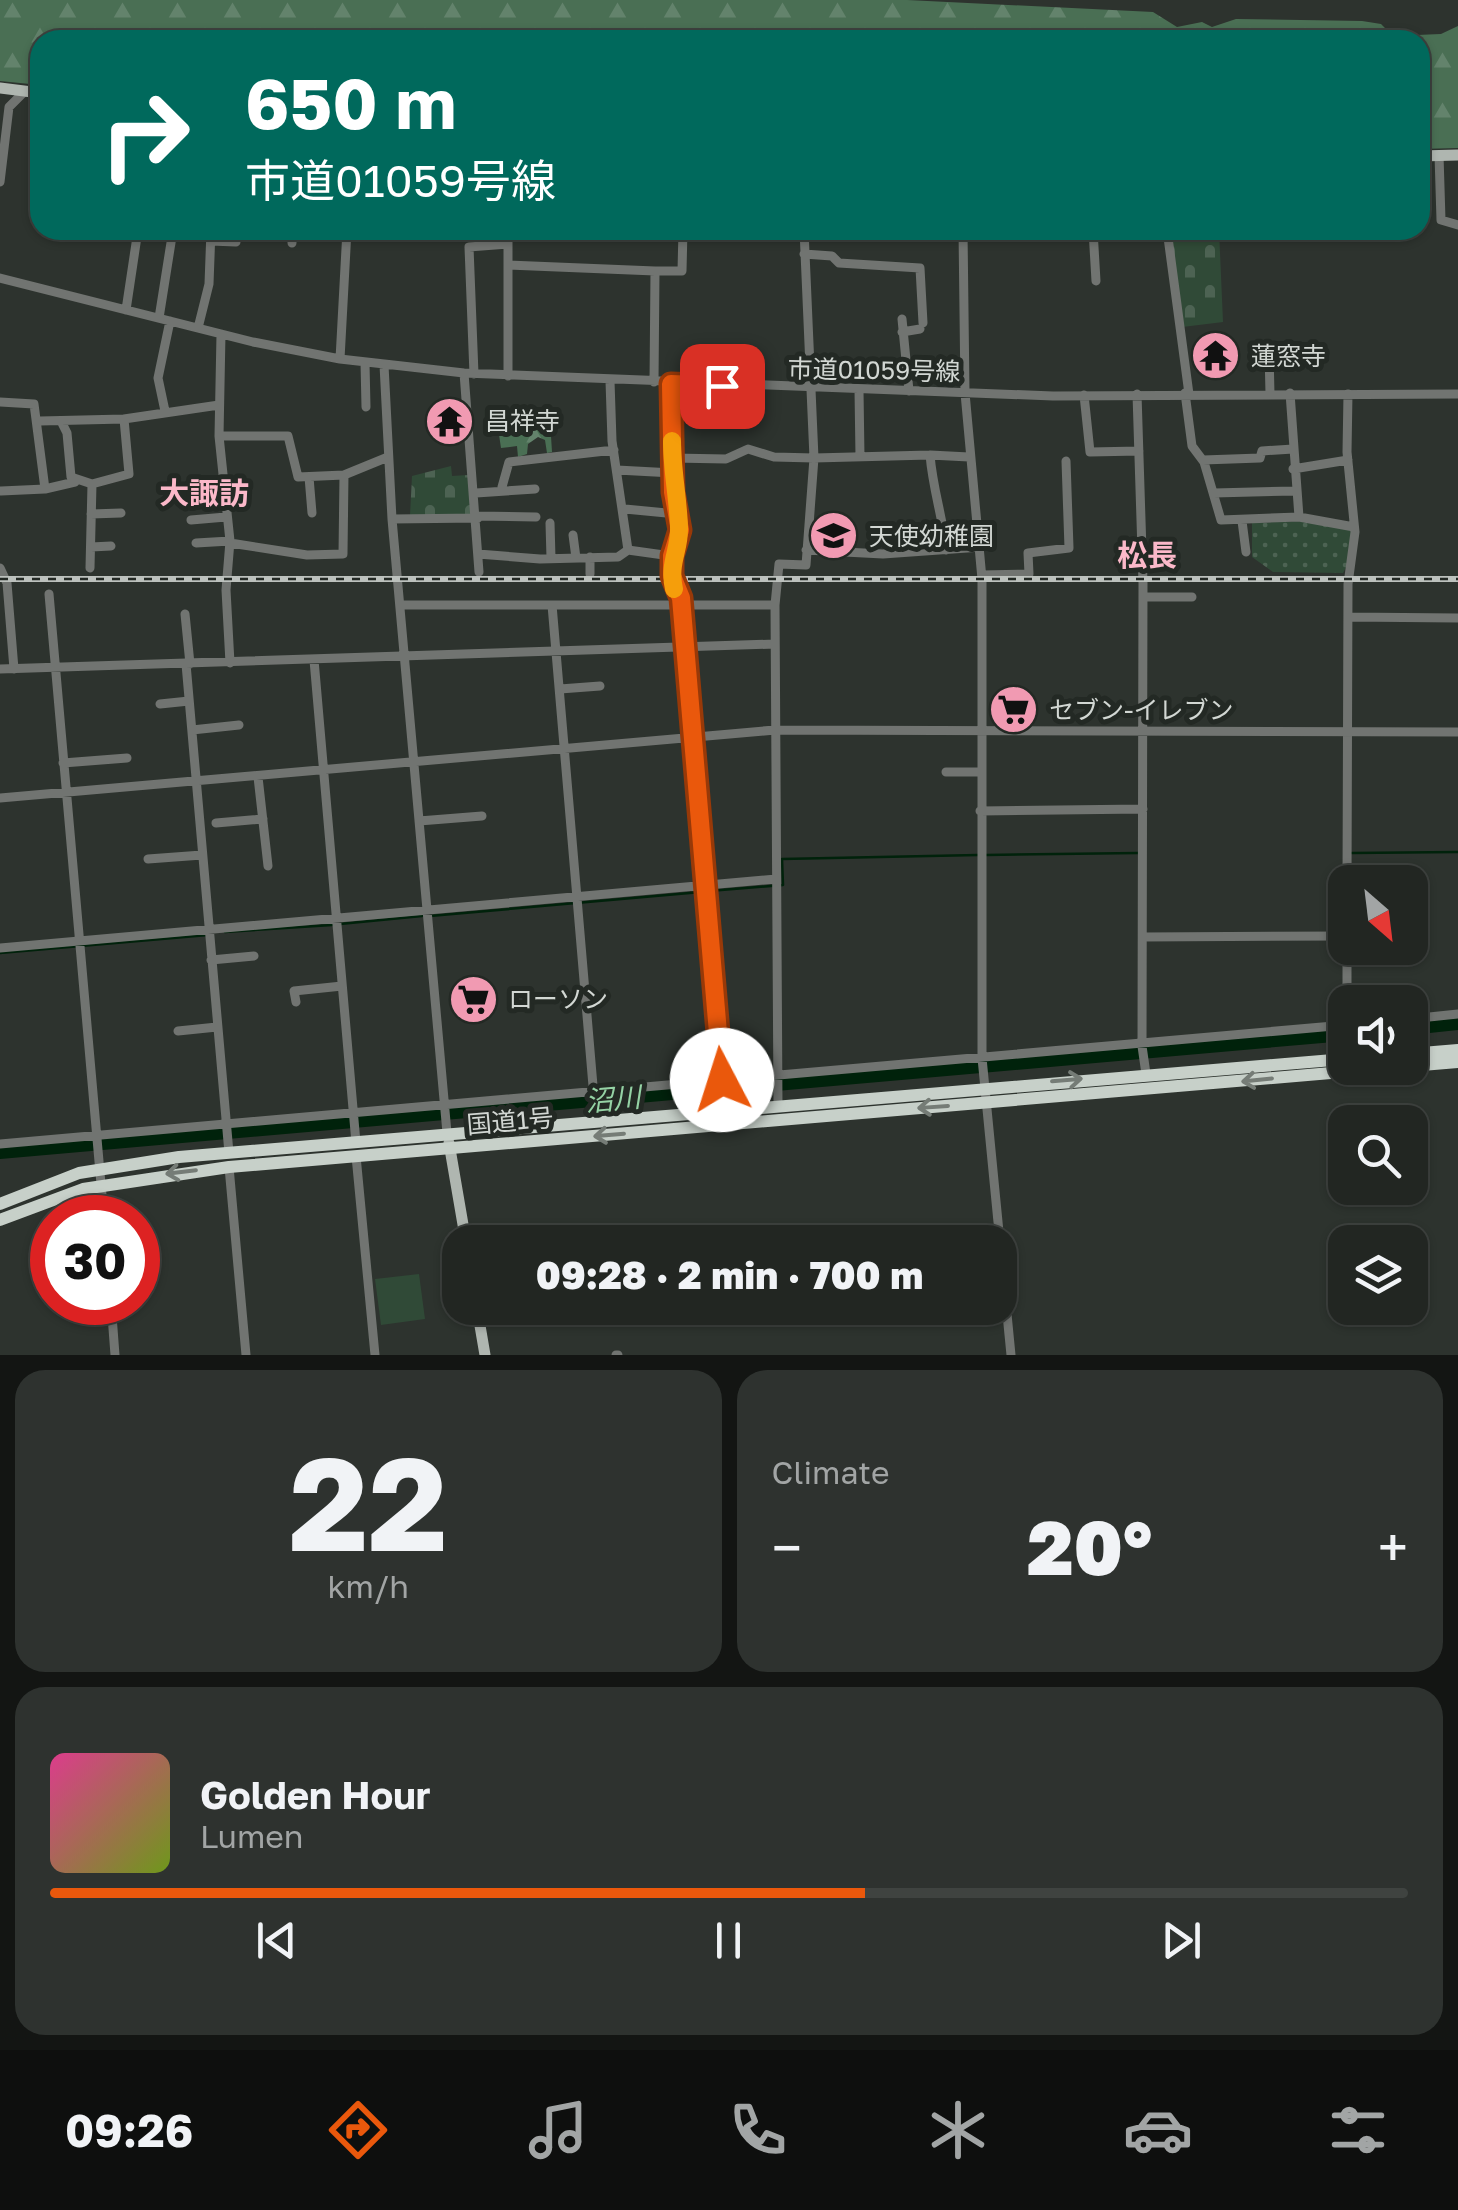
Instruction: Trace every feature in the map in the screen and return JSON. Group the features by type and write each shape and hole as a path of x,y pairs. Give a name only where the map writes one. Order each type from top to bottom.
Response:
{"highway":[{"path":"1428,1052 1458,1050"},
{"name":"国道1号","path":"0,1204 51,1182 100,1169 356,1144 447,1128 1145,1069 1328,1060"},
{"path":"1428,1064 1458,1062"},
{"name":"国道1号","path":"356,1144 450,1148 1328,1073"},
{"name":"国道1号","path":"0,1220 101,1186 229,1154"}],"main road":[{"path":"0,88 30,92"},
{"path":"1430,156 1458,155"},
{"path":"447,1128 463,1225"},
{"path":"480,1325 485,1355"}],"street":[{"path":"0,182 9,107 24,91"},
{"path":"1439,156 1441,220 1458,225"},
{"path":"126,310 136,240"},
{"path":"165,411 158,378 172,240"},
{"path":"198,328 209,284 211,240"},
{"path":"229,240 236,242"},
{"path":"340,359 346,240"},
{"path":"508,240 508,376"},
{"path":"508,264 682,271 683,240"},
{"path":"777,1100 776,605 779,564 806,565 814,458 804,240"},
{"path":"962,240 969,457 982,575 982,1057 1012,1355"},
{"path":"1094,240 1096,281"},
{"path":"1168,240 1192,446 1203,460 1221,520 1299,517 1354,527"},
{"path":"478,572 469,374 469,248 508,244"},
{"path":"804,254 832,256 839,263 920,268 922,326 902,332"},
{"path":"654,272 654,382"},
{"name":"市道01059号線","path":"0,278 221,334 340,359 469,374 1084,396 1458,394"},
{"path":"902,319 908,391"},
{"path":"221,334 219,436 230,542 226,590 230,663"},
{"path":"1269,352 1270,394"},
{"path":"365,362 366,408"},
{"path":"384,365 392,519 447,1128"},
{"path":"610,380 614,450 626,509 628,550"},
{"path":"671,384 672,458 680,530 672,556 673,583 682,604 722,1080"},
{"path":"858,390 860,457"},
{"path":"1290,393 1299,517"},
{"path":"1137,394 1143,597 1145,1069"},
{"path":"1348,394 1354,527 1348,616 1348,865"},
{"path":"1084,396 1090,452 1139,451"},
{"path":"0,402 34,404 40,421 45,489"},
{"path":"40,421 124,419 219,404"},
{"path":"0,482 0,493 75,482 92,484 128,474 124,419"},
{"path":"61,421 67,433 75,482"},
{"path":"219,436 288,436 298,478 344,475 388,457"},
{"path":"672,458 726,459 748,449 774,456 814,458 969,457"},
{"path":"1203,460 1260,458 1262,451 1293,449"},
{"path":"502,488 508,462 614,450"},
{"path":"930,456 934,504 944,526 946,550"},
{"path":"1293,468 1348,460"},
{"path":"982,575 1029,574 1028,554 1070,548 1066,461"},
{"path":"617,470 673,473"},
{"path":"196,543 230,542 307,555 343,554 344,475"},
{"path":"309,477 312,513"},
{"path":"90,568 92,484"},
{"path":"476,492 535,489"},
{"path":"1214,493 1296,491"},
{"path":"626,509 678,514"},
{"path":"92,514 121,513"},
{"path":"392,519 536,516"},
{"path":"191,520 226,518"},
{"path":"1242,520 1246,552"},
{"path":"550,523 551,558"},
{"path":"574,535 576,558"},
{"path":"91,546 111,546"},
{"path":"806,550 883,554 981,546"},
{"path":"478,554 618,557 628,550 672,556"},
{"path":"590,557 590,574"},
{"path":"0,568 7,583 14,669"},
{"path":"49,594 102,1195"},
{"path":"1143,597 1192,597"},
{"path":"400,605 776,605"},
{"path":"552,605 596,1115"},
{"path":"185,614 189,701 246,1355"},
{"path":"1348,616 1458,618"},
{"path":"0,669 775,644"},
{"path":"314,660 375,1355"},
{"path":"560,689 600,686"},
{"path":"160,704 189,701"},
{"path":"192,730 239,725"},
{"path":"0,798 776,730 1458,732"},
{"path":"63,763 127,758"},
{"path":"946,772 980,772"},
{"path":"258,777 268,866"},
{"path":"980,811 1143,809"},
{"path":"419,821 482,816"},
{"path":"216,822 263,818"},
{"path":"148,859 202,855"},
{"path":"0,948 208,928 427,916 776,879"},
{"path":"1143,937 1328,936"},
{"path":"211,960 254,956"},
{"path":"296,1002 294,992 342,986"},
{"path":"1428,1017 1458,1014"},
{"path":"178,1031 217,1026"},
{"path":"0,1144 97,1143 226,1125 1328,1027"},
{"path":"113,1325 115,1355"}],"green space":[{"path":"0,0 907,0 1153,12 1177,27 1202,22 1212,27 1236,19 1362,21 1381,24 1387,30 30,30 30,84 0,81"},
{"path":"1458,26 1458,148 1430,149 1430,34"},
{"path":"1172,240 1219,240 1223,322 1182,327"},
{"path":"525,407 534,407 535,418 550,421 552,452 547,453 545,440 538,437 528,444 527,454 518,457 517,446 501,448 497,421 502,419 508,431 521,430 526,424"},
{"path":"451,466 452,476 468,475 472,515 410,516 412,476"},
{"path":"1302,521 1352,530 1349,562 1343,573 1273,572 1252,557 1252,523"},
{"path":"419,1274 425,1319 381,1325 375,1279"}],"waterway":[{"path":"1352,853 1458,852"},
{"path":"986,855 1138,853"},
{"path":"709,891 783,885 782,859 978,855"},
{"path":"430,916 701,892"},
{"path":"340,924 422,916"},
{"path":"225,932 332,925"},
{"path":"0,953 208,935"},
{"name":"沼川","path":"1428,1027 1458,1024"},
{"name":"沼川","path":"0,1153 1328,1036"}],"railway":[{"path":"0,579 1458,579"}],"slow traffic":[{"path":"672,441 673,492 680,530 672,556 674,589"}],"place":[{"name":"蓮窓寺","path":"1216,356"},
{"name":"昌祥寺","path":"450,421"},
{"name":"天使幼稚園","path":"834,536"},
{"name":"セブン-イレブン","path":"1014,710"},
{"name":"ローソン","path":"473,999"}],"district":[{"name":"大諏訪","path":"204,494"},
{"name":"松長","path":"1147,556"}],"route":[{"path":"722,386 671,384 673,492 680,530 672,556 672,576 675,592 681,598 722,1080"}]}
